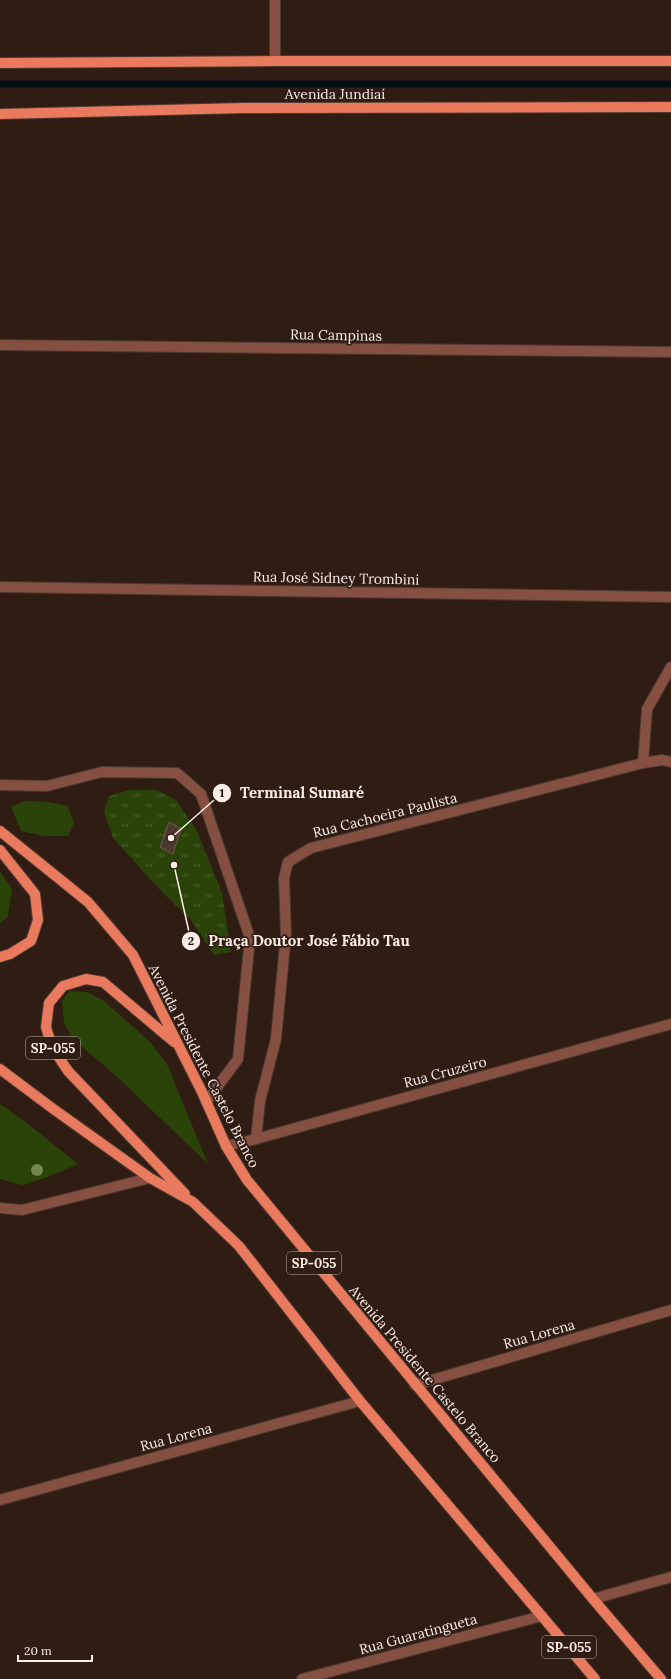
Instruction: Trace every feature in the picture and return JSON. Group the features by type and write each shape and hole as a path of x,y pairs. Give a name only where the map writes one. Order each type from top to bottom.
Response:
{"main road":[{"path":"0,63 671,61"},
{"name":"Avenida Jundiaí","path":"0,114 244,108 671,107"},
{"name":"Avenida Presidente Castelo Branco","path":"0,831 88,902 133,956 206,1102 226,1146 247,1180 415,1385 661,1679"},
{"path":"0,850 35,894 38,920 30,941 10,954 0,957"},
{"name":"SP-055","path":"177,1045 103,982 86,979 63,986 49,1003 46,1027 52,1047 68,1071 193,1202 239,1246 360,1401 595,1679"},
{"name":"SP-055","path":"0,1069 150,1178 193,1202"}],"street":[{"path":"275,0 275,61"},
{"name":"Rua Campinas","path":"0,345 671,352"},
{"name":"Rua José Sidney Trombini","path":"0,587 671,597"},
{"path":"644,763 647,709 671,667"},
{"name":"Rua Cachoeira Paulista","path":"256,1139 260,1101 276,1039 286,934 284,878 288,862 311,848 644,763 662,760 671,762"},
{"path":"0,784 47,786 102,772 177,773 201,794 250,938 238,1059 206,1102"},
{"name":"Rua Cruzeiro","path":"226,1146 671,1024"},
{"path":"0,1208 22,1210 150,1178"},
{"name":"Rua Lorena","path":"415,1385 671,1310"},
{"name":"Rua Lorena","path":"0,1500 360,1401"},
{"path":"593,1599 671,1578"},
{"name":"Rua Guaratingueta","path":"302,1679 542,1616"}],"green space":[{"path":"129,790 157,790 176,800 196,829 222,893 231,952 214,955 190,919 163,893 113,838 104,812 109,796"},
{"path":"25,801 48,802 68,806 74,823 68,836 44,836 21,831 11,807"},
{"path":"0,871 12,889 8,917 0,923"},
{"path":"69,991 87,992 103,1000 150,1042 167,1064 208,1164 114,1074 74,1040 64,1023 62,1001"},
{"path":"0,1104 28,1124 78,1164 48,1177 22,1185 0,1179"}],"building":[{"path":"169,822 181,829 173,854 160,847"}],"waterway":[{"path":"0,84 671,84"}],"place":[{"name":"Terminal Sumaré","path":"171,838"},
{"name":"Praça Doutor José Fábio Tau","path":"174,865"}]}
